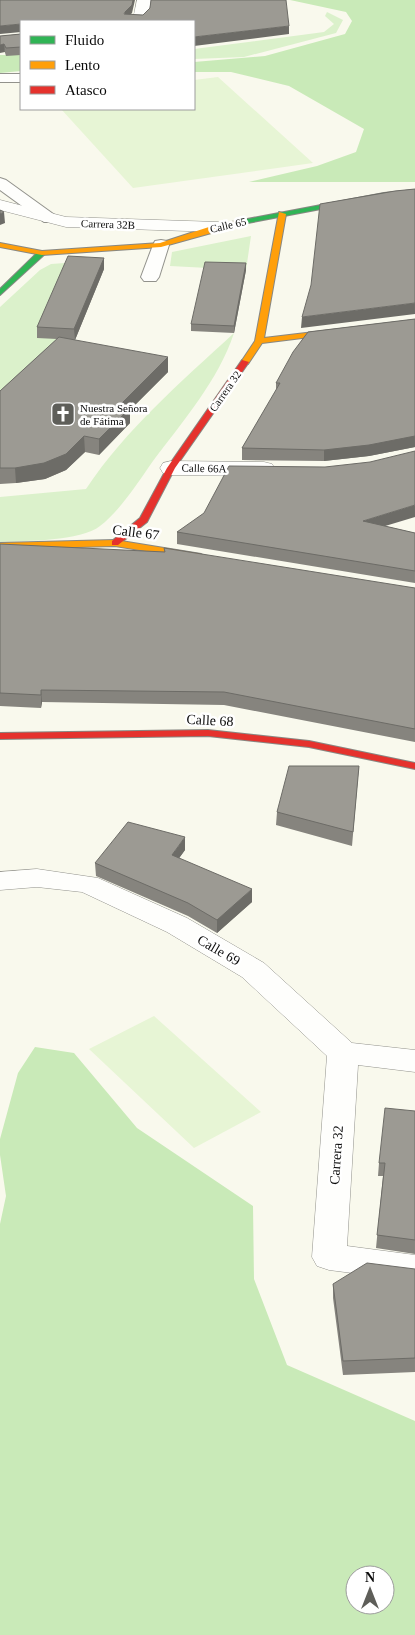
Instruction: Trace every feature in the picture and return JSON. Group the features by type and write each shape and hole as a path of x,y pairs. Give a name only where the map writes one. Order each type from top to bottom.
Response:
{"street":[{"path":"135,20 141,16 144,0"},
{"name":"Calle 65","path":"0,245 42,253 161,245 218,227 384,195 415,192"},
{"name":"Carrera 32B","path":"0,205 78,223 218,227"},
{"name":"Carrera 32","path":"115,543 144,520 171,468 259,342 282,214"},
{"path":"0,293 42,253"},
{"path":"259,342 415,322"},
{"name":"Calle 66A","path":"171,468 286,470"},
{"name":"Calle 67","path":"0,546 115,543 212,559"},
{"name":"Calle 68","path":"0,736 208,733 309,744 415,766"},
{"name":"Calle 69","path":"0,881 37,878 88,884 177,925 253,970 343,1053"},
{"path":"343,1053 415,1062"},
{"name":"Carrera 32","path":"343,1053 329,1257 415,1268"}],"lane":[{"path":"0,78 20,78"},
{"path":"0,183 50,218"},
{"path":"150,277 161,245"}],"green space":[{"path":"290,0 415,0 415,182 249,182 317,166 356,152 364,129 289,86 231,72 195,72 195,62 265,56 345,34 352,21 346,12"},
{"path":"327,12 343,20 336,33 244,57 195,59 195,49 324,32 334,24 325,16"},
{"path":"0,55 20,55 20,71 0,73"},
{"path":"218,77 313,163 133,188 62,110 195,110 195,80"},
{"path":"251,236 246,270 170,266 172,252"},
{"path":"65,263 67,267 57,339 0,398 0,307 40,270 51,264"},
{"path":"234,333 219,368 199,400 129,495 107,520 91,531 80,535 52,539 0,542 0,497 86,489 136,426"},
{"path":"154,1016 261,1112 194,1148 89,1049"},
{"path":"35,1047 74,1053 137,1128 253,1206 254,1279 287,1365 415,1421 415,1635 0,1635 0,1224 6,1196 0,1155 0,1139 18,1073"}],"building":[{"path":"0,0 133,0 132,5 124,14 143,15 150,8 151,0 286,0 289,26 195,37 195,20 20,20 20,24 0,26"},
{"path":"20,34 20,47 6,48 4,44 0,45 0,36"},
{"path":"415,189 415,303 302,317 311,285 320,204"},
{"path":"68,256 104,258 74,329 37,327"},
{"path":"205,262 246,263 234,326 191,324"},
{"path":"415,319 415,436 369,445 324,450 242,448 280,383 276,383 293,352 308,332"},
{"name":"Nuestra Señora de Fátima","path":"59,337 168,357 119,406 130,408 99,439 84,436 66,454 44,463 15,468 0,468 0,391"},
{"path":"415,451 415,505 363,521 415,533 415,571 177,532 204,513 229,466 325,467 370,462"},
{"path":"0,544 165,552 164,548 415,588 415,729 224,692 41,690 41,695 0,693"},
{"path":"289,766 359,766 353,832 277,812"},
{"path":"128,822 185,837 172,855 252,889 217,920 188,903 95,863"},
{"path":"385,1108 415,1111 415,1240 377,1235 385,1163 379,1163"},
{"path":"367,1263 415,1269 415,1358 343,1361 333,1284"}],"traffic: fast":[{"path":"237,223 384,195 415,192"},
{"path":"0,293 42,253"}],"traffic: slow":[{"path":"245,362 259,341 282,214"},
{"path":"0,245 42,253 161,245 237,223"},
{"path":"259,341 415,322"},
{"path":"0,546 115,543 201,557"}],"traffic: jam":[{"path":"115,543 144,520 171,468 245,362"},
{"path":"0,736 208,733 309,744 415,766"}],"place":[{"name":"Nuestra Señora de Fátima","path":"63,414"}]}
